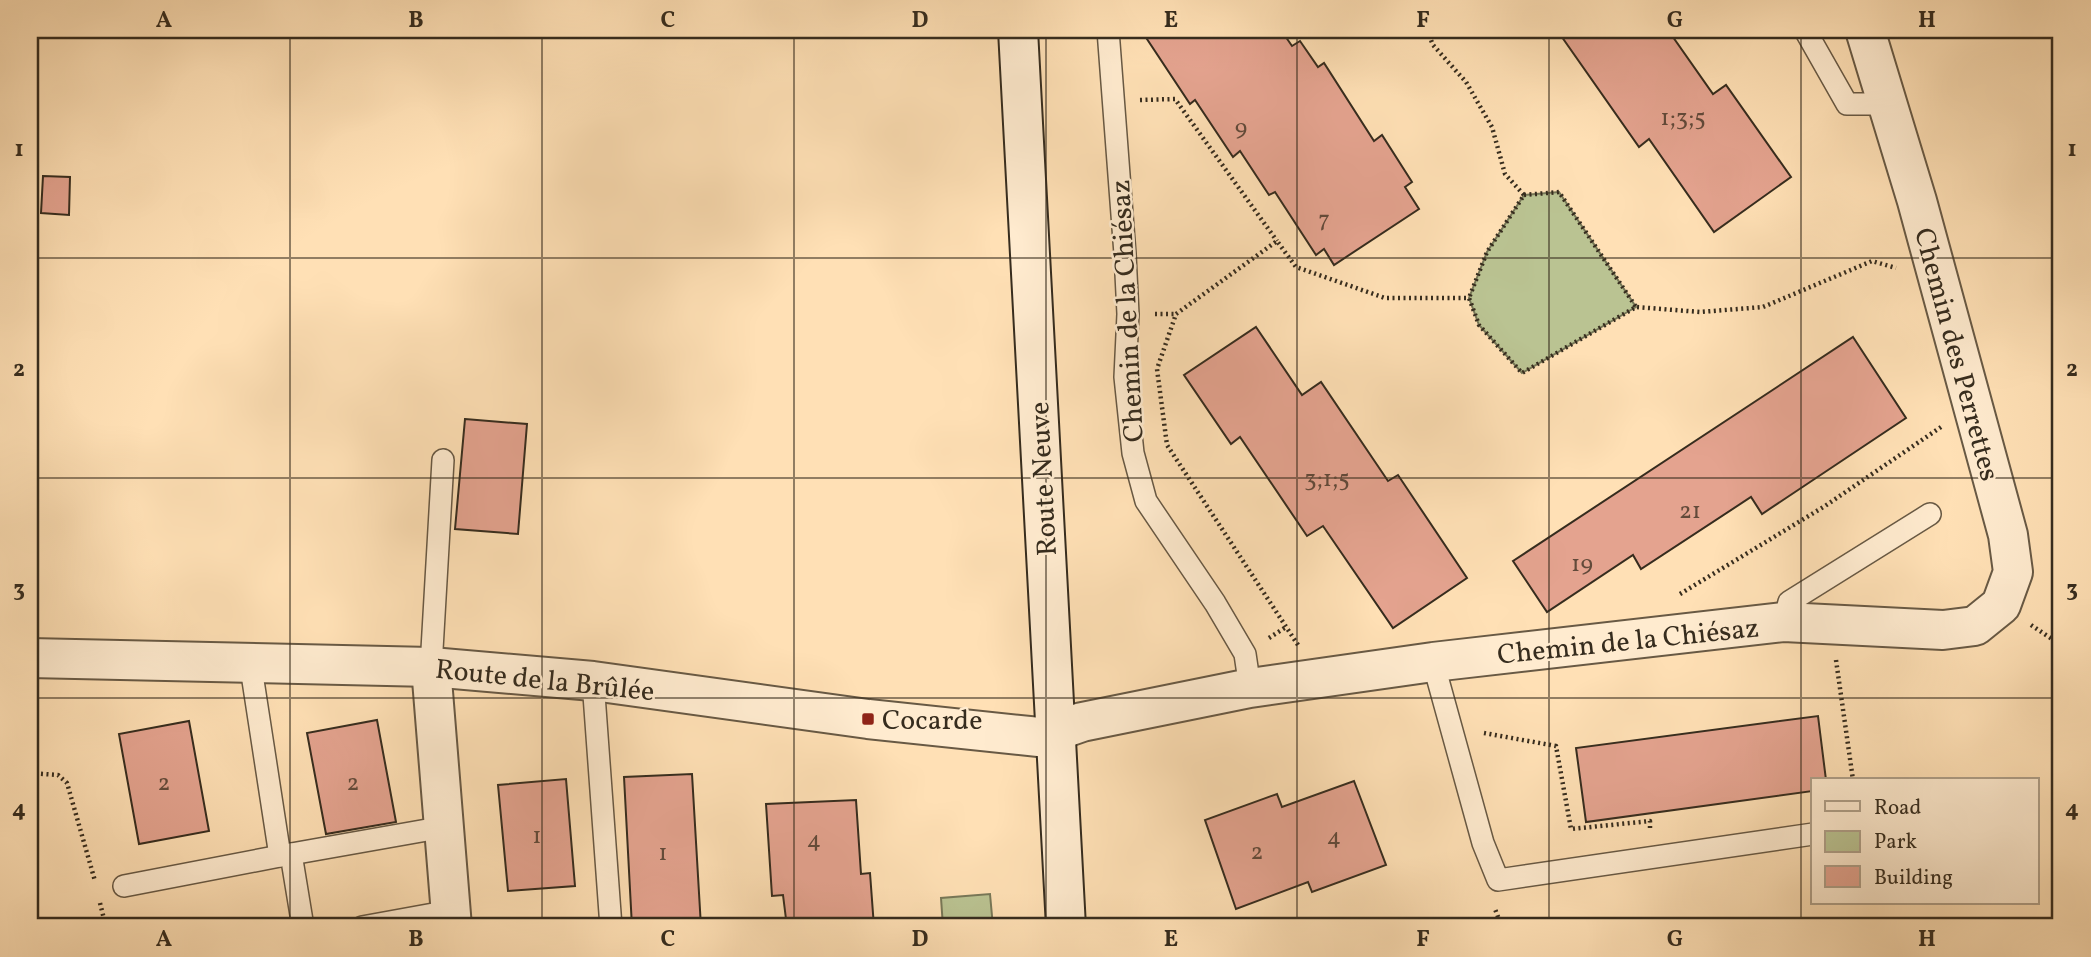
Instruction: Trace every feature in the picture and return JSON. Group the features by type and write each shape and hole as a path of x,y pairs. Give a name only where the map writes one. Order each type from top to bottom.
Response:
{"street":[{"name":"Route Neuve","path":"1018,30 1066,927"},
{"name":"Chemin des Perrettes","path":"1866,30 2008,535 2013,572 2001,605"},
{"name":"Chemin de la Chiésaz","path":"1057,733 1082,722 1250,688 1433,662 1784,622 1943,630 1975,626 2001,605"},
{"name":"Route de la Brûlée","path":"30,658 431,667 593,681 867,719 1039,737 1057,733"},
{"path":"431,667 451,919"}],"lane":[{"name":"Chemin de la Chiésaz","path":"1108,30 1125,254 1128,314 1125,377 1133,453 1146,500 1215,603 1245,654 1250,688"},
{"path":"1805,30 1847,104 1887,104"},
{"path":"431,667 443,460"},
{"path":"1784,622 1789,602 1930,514"},
{"path":"250,661 286,855 303,927"},
{"path":"1433,662 1483,843 1498,880 1811,834"},
{"path":"593,681 611,927"},
{"path":"124,886 443,827"},
{"path":"362,927 451,919"}],"path":[{"path":"1427,30 1433,45 1466,82 1492,127 1505,174 1524,195"},
{"path":"1113,100 1175,99 1296,267 1385,298 1469,298"},
{"path":"1524,195 1559,192 1636,307"},
{"path":"1524,195 1487,252 1469,298 1479,325 1522,373 1636,307 1700,312 1763,307 1872,261 1938,280"},
{"path":"1277,240 1176,314 1157,369 1167,445 1299,648"},
{"path":"1670,599 1825,506 1973,405"},
{"path":"1836,659 1853,778"},
{"path":"1452,728 1556,746 1571,829 1650,821 1653,858"},
{"path":"30,773 58,775 68,783 97,889"},
{"path":"100,902 106,927"},
{"path":"1214,920 1217,927"}],"green space":[{"path":"1559,192 1636,307 1522,373 1479,325 1469,298 1487,252 1524,195"},
{"path":"990,894 993,927 943,927 941,898"}],"building":[{"path":"1141,30 1281,30 1292,46 1300,41 1318,67 1324,63 1374,141 1382,135 1412,182 1405,187 1419,209 1334,265 1324,249 1316,255 1275,192 1269,195 1240,151 1233,157 1195,100 1190,104"},
{"path":"1557,30 1668,30 1713,94 1726,85 1791,177 1714,232 1649,139 1639,147"},
{"path":"43,176 70,177 69,215 41,213"},
{"path":"1256,327 1302,395 1321,382 1388,481 1398,475 1467,578 1393,628 1323,526 1307,536 1240,437 1231,444 1184,375"},
{"path":"1853,337 1906,418 1762,514 1751,497 1641,569 1633,555 1547,612 1513,561"},
{"path":"465,419 527,424 518,534 455,529"},
{"path":"1818,716 1826,778 1811,778 1811,791 1586,822 1576,748"},
{"path":"377,720 396,822 326,834 307,733"},
{"path":"189,721 209,831 139,844 119,734"},
{"path":"692,774 701,927 632,927 624,777"},
{"path":"566,779 575,886 508,891 498,785"},
{"path":"1354,781 1386,865 1312,892 1308,882 1236,909 1205,820 1277,794 1282,807"},
{"path":"856,800 861,874 870,873 874,927 787,927 783,895 772,896 766,804"}],"place":[{"name":"Cocarde","path":"868,719"}]}
